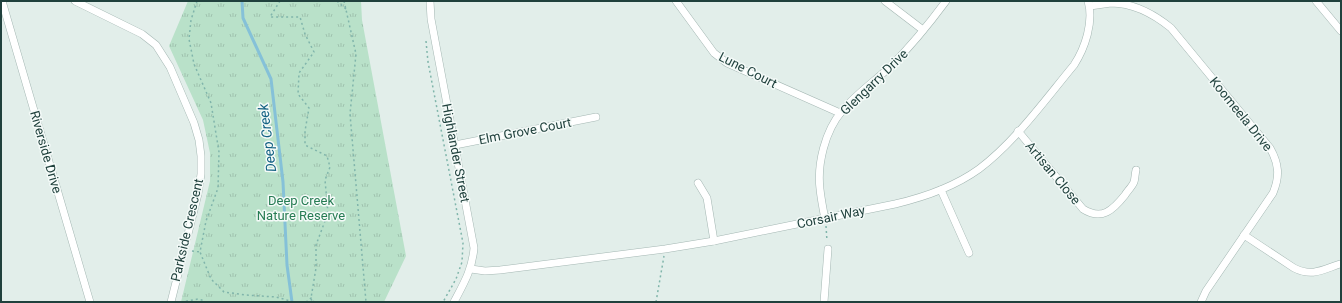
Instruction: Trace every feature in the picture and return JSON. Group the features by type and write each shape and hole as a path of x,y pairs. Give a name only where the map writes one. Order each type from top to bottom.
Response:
{"street":[{"name":"Riverside Drive","path":"2,1 90,302"},
{"name":"Parkside Crescent","path":"75,1 142,34 156,45 170,67 194,123 199,140 201,174 198,194 171,302"},
{"name":"Highlander Street","path":"430,1 431,19 474,248 471,269 454,302"},
{"name":"Lune Court","path":"676,1 714,53 727,62 840,113"},
{"path":"885,1 923,30"},
{"name":"Glengarry Drive","path":"825,219 819,174 821,159 828,134 840,113 890,66 923,30 946,1"},
{"path":"1316,1 1338,22 1341,31"},
{"name":"Corsair Way","path":"471,269 486,271 500,270 665,249 714,241 825,219 922,197 941,190 978,169 1006,145 1074,65 1080,54 1088,31 1089,3"},
{"name":"Koomeela Drive","path":"1089,3 1124,4 1161,20 1171,28 1270,148 1274,156 1278,175 1273,193 1206,291 1201,302"},
{"name":"Elm Grove Court","path":"455,145 596,117"},
{"name":"Artisan Close","path":"1018,131 1083,209 1090,213 1097,215 1104,213 1117,205 1134,182 1136,170"},
{"path":"698,184 707,198 714,241"},
{"path":"941,190 969,253"},
{"path":"1244,235 1302,272 1310,273 1340,264"},
{"path":"824,302 828,249"}],"path":[{"path":"197,1 191,20 189,39 194,64 211,103 219,152 218,188 206,221 200,252 211,279 224,292 246,296 276,298 294,302"},
{"path":"280,1 270,17 300,17 305,34 314,52 299,73 298,94 308,108 305,145 327,156 330,167 325,180 328,213 316,245 316,268 311,298 313,302"},
{"path":"336,1 346,9"},
{"path":"344,1 356,54 350,114 366,302"},
{"path":"426,39 428,62 463,243 462,262 456,279 443,302"},
{"path":"825,219 828,249"},
{"path":"656,302 665,249"},
{"path":"306,302 311,298"},
{"path":"181,302 198,299 202,300 203,302"}],"green space":[{"name":"Deep Creek Nature Reserve","path":"188,1 361,1 362,20 406,256 384,302 181,302 210,181 210,153 203,120 169,46"}],"waterway":[{"name":"Deep Creek","path":"242,1 243,18 271,79 283,182 287,265 292,302"}]}
